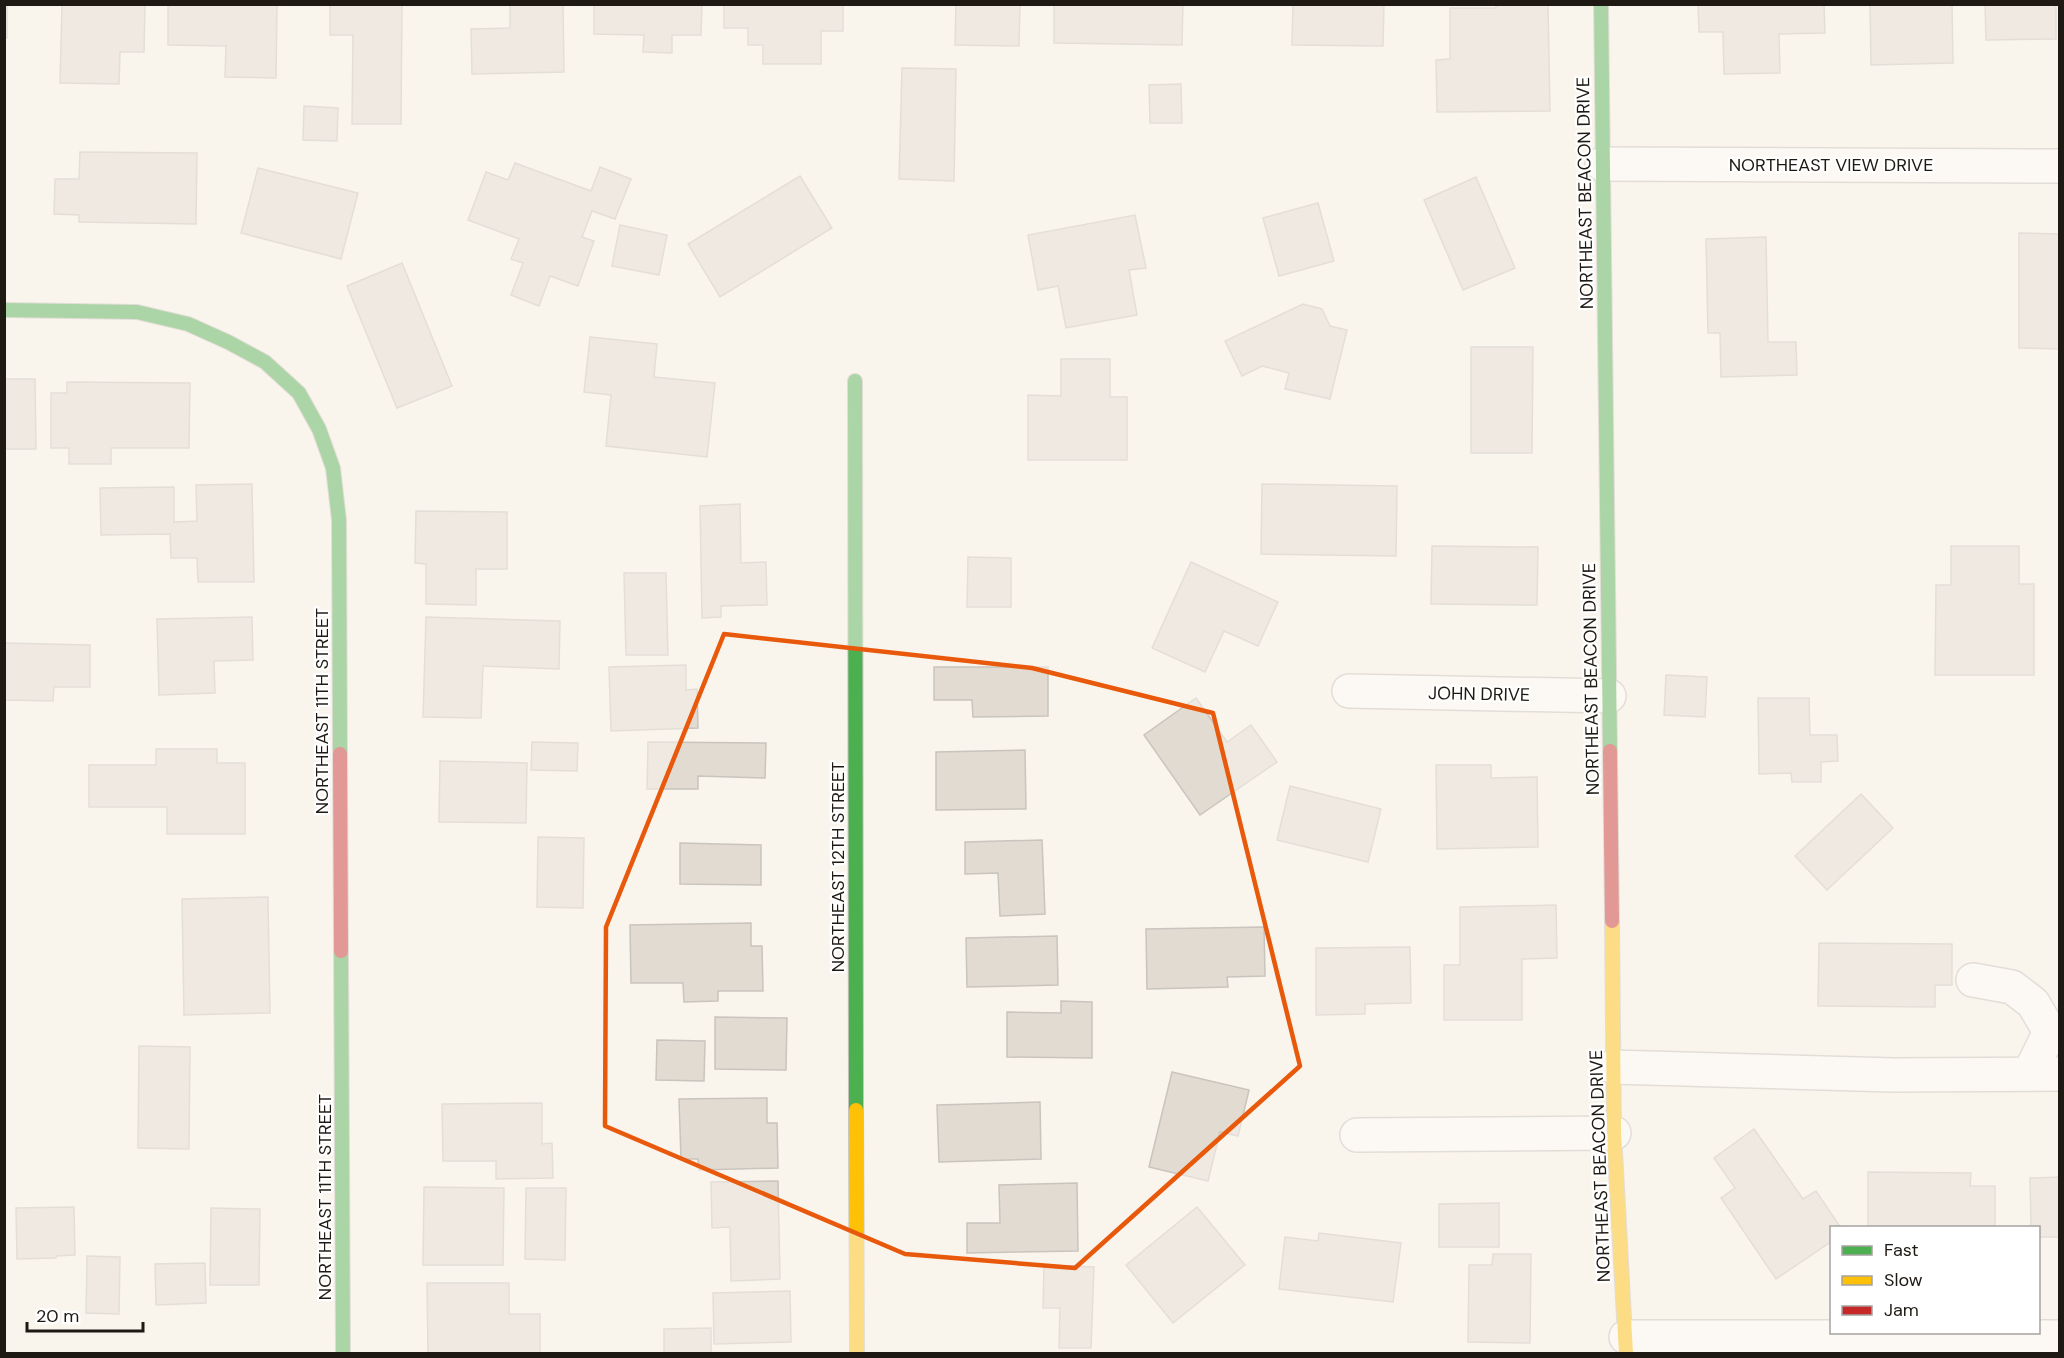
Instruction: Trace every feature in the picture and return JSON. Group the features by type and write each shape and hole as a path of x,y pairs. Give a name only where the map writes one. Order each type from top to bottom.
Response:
{"street":[{"name":"NORTHEAST BEACON DRIVE","path":"1601,4 1614,1133 1626,1345"},
{"name":"NORTHEAST VIEW DRIVE","path":"1602,164 2060,166"},
{"name":"NORTHEAST 11TH STREET","path":"4,310 137,312 188,324 228,342 265,362 299,393 319,429 333,468 339,532 343,1353"},
{"name":"NORTHEAST 12TH STREET","path":"855,381 857,1353"},
{"name":"JOHN DRIVE","path":"1349,691 1609,696"},
{"path":"1613,1067 1893,1075 2044,1074 2050,1032 2033,1003 2012,987 1973,980"},
{"path":"1357,1135 1614,1133"},
{"path":"1626,1345 2060,1337"}],"highlighted area":[{"path":"724,634 1032,668 1213,713 1300,1066 1075,1268 905,1254 605,1126 606,927"}],"building":[{"path":"4,4 7,4 7,38 4,38"},
{"path":"145,4 144,52 120,52 119,84 60,83 62,5"},
{"path":"168,4 277,4 276,78 225,77 226,46 168,45"},
{"path":"330,4 402,4 401,124 352,124 353,35 330,35"},
{"path":"510,4 563,4 564,72 472,74 471,29 510,28"},
{"path":"594,4 702,4 701,35 672,35 672,53 643,52 644,35 594,34"},
{"path":"724,4 843,4 843,31 821,31 821,64 763,64 763,45 748,45 748,28 724,28"},
{"path":"956,4 1020,4 1019,46 955,45"},
{"path":"1054,4 1183,4 1182,45 1054,43"},
{"path":"1293,4 1384,4 1383,46 1292,45"},
{"path":"1496,4 1548,4 1550,111 1437,112 1436,60 1450,59 1450,8 1496,8"},
{"path":"1698,4 1824,4 1825,33 1779,34 1780,73 1724,74 1723,32 1699,32"},
{"path":"1870,4 1952,4 1953,63 1871,65"},
{"path":"1985,4 2056,4 2056,39 1986,40"},
{"path":"902,68 956,69 954,181 899,179"},
{"path":"1181,84 1182,123 1150,123 1149,85"},
{"path":"304,106 338,108 337,141 303,140"},
{"path":"80,152 197,153 196,224 79,222 79,215 54,214 55,179 79,179"},
{"path":"515,163 591,191 600,167 631,179 615,219 592,211 582,237 594,241 578,286 550,276 539,306 511,295 523,263 511,259 519,239 468,220 486,172 508,180"},
{"path":"258,168 358,193 341,259 241,233"},
{"path":"800,176 832,228 720,297 688,244"},
{"path":"1476,177 1515,268 1463,290 1424,200"},
{"path":"1318,203 1334,261 1279,276 1263,218"},
{"path":"1135,215 1146,268 1129,270 1137,315 1066,328 1058,286 1038,290 1028,235"},
{"path":"620,225 667,235 659,275 612,266"},
{"path":"2019,233 2060,234 2060,349 2019,348"},
{"path":"1766,237 1768,342 1796,342 1797,375 1721,377 1720,333 1708,333 1706,239"},
{"path":"402,263 452,386 397,408 347,286"},
{"path":"1303,304 1322,309 1330,326 1347,330 1330,399 1285,389 1289,373 1262,366 1242,376 1225,341"},
{"path":"590,337 657,344 654,377 715,383 707,457 606,446 611,395 584,392"},
{"path":"1471,347 1533,347 1532,453 1471,453"},
{"path":"1061,359 1110,359 1110,397 1127,397 1127,460 1028,460 1028,395 1061,396"},
{"path":"4,379 35,379 36,449 4,449"},
{"path":"67,382 190,383 189,448 111,448 111,464 69,464 69,448 51,448 51,393 67,393"},
{"path":"252,484 254,582 198,582 197,558 171,558 170,534 101,535 100,488 174,487 174,522 197,521 196,485"},
{"path":"1262,484 1397,486 1396,556 1261,554"},
{"path":"740,504 741,563 766,562 767,605 721,606 721,617 702,618 700,506"},
{"path":"416,511 507,512 507,569 476,569 476,605 426,604 426,564 415,563"},
{"path":"1432,546 1538,547 1537,605 1431,604"},
{"path":"1951,546 2019,546 2019,584 2034,584 2034,675 1935,675 1936,585 1951,585"},
{"path":"968,557 1011,558 1011,607 967,607"},
{"path":"1191,562 1278,602 1258,646 1224,631 1205,672 1152,648"},
{"path":"624,573 666,573 668,655 626,655"},
{"path":"252,617 253,660 214,661 215,693 159,695 157,619"},
{"path":"426,617 560,621 559,669 483,666 481,718 423,717"},
{"path":"4,643 90,645 90,687 54,687 53,701 4,700"},
{"path":"686,665 686,690 697,689 698,728 611,731 609,667"},
{"path":"934,667 1048,667 1048,716 973,717 972,700 934,700"},
{"path":"1666,675 1707,677 1705,717 1664,715"},
{"path":"1196,698 1227,742 1251,725 1277,762 1200,815 1144,735"},
{"path":"1758,698 1809,698 1810,735 1837,735 1838,761 1821,762 1821,782 1792,782 1791,773 1759,774"},
{"path":"532,742 578,743 577,771 531,770"},
{"path":"648,742 766,743 765,778 698,776 698,789 647,789"},
{"path":"156,749 217,749 217,763 245,763 245,834 167,834 167,807 89,807 89,765 156,765"},
{"path":"1025,750 1026,809 936,810 936,752"},
{"path":"440,761 527,763 526,823 439,822"},
{"path":"1436,765 1491,765 1491,778 1537,777 1538,847 1437,849"},
{"path":"1290,786 1381,809 1368,862 1277,840"},
{"path":"1861,794 1893,828 1827,890 1795,856"},
{"path":"538,837 584,838 583,908 537,907"},
{"path":"1042,840 1045,914 1000,916 998,873 965,874 965,842"},
{"path":"680,843 761,845 761,885 680,884"},
{"path":"268,897 270,1013 184,1015 182,899"},
{"path":"1556,905 1557,958 1522,959 1522,1020 1444,1020 1444,965 1460,965 1460,907"},
{"path":"751,923 751,946 762,946 763,991 718,991 718,1001 684,1002 683,983 631,983 630,925"},
{"path":"1264,927 1265,976 1227,977 1228,987 1147,989 1146,929"},
{"path":"1057,936 1058,985 967,987 966,938"},
{"path":"1819,943 1952,944 1952,985 1935,985 1935,1007 1818,1006"},
{"path":"1410,947 1411,1003 1365,1004 1365,1014 1316,1015 1316,948"},
{"path":"1061,1001 1092,1002 1092,1058 1007,1057 1007,1012 1061,1013"},
{"path":"715,1017 787,1018 786,1070 715,1069"},
{"path":"657,1040 705,1041 704,1081 656,1080"},
{"path":"139,1046 190,1047 189,1149 138,1148"},
{"path":"1172,1072 1249,1090 1238,1136 1220,1132 1208,1181 1149,1167"},
{"path":"767,1098 767,1123 777,1123 778,1168 699,1170 698,1159 681,1159 679,1099"},
{"path":"1040,1102 1041,1159 939,1162 937,1105"},
{"path":"542,1103 542,1144 552,1143 553,1178 496,1179 496,1161 443,1161 442,1104"},
{"path":"1754,1129 1803,1199 1816,1191 1840,1226 1830,1226 1830,1242 1776,1279 1721,1198 1735,1188 1714,1158"},
{"path":"1868,1172 1971,1173 1970,1186 1995,1186 1995,1226 1868,1226"},
{"path":"2060,1177 2060,1237 2040,1237 2040,1226 2031,1226 2030,1178"},
{"path":"778,1181 780,1279 731,1281 730,1227 712,1228 711,1182"},
{"path":"1077,1183 1078,1251 967,1253 967,1223 1000,1223 999,1185"},
{"path":"424,1187 504,1188 503,1265 423,1265"},
{"path":"526,1188 566,1188 565,1260 525,1259"},
{"path":"1499,1203 1499,1247 1439,1247 1439,1204"},
{"path":"74,1207 75,1255 17,1259 16,1208"},
{"path":"1197,1207 1245,1265 1173,1323 1126,1265"},
{"path":"211,1208 260,1209 259,1285 210,1285"},
{"path":"1319,1233 1401,1243 1393,1302 1279,1289 1285,1237 1318,1241"},
{"path":"1493,1254 1531,1254 1530,1343 1468,1342 1469,1265 1492,1265"},
{"path":"87,1256 120,1257 119,1314 86,1313"},
{"path":"205,1263 206,1303 156,1305 155,1264"},
{"path":"1044,1265 1094,1267 1091,1348 1059,1348 1060,1308 1043,1308"},
{"path":"427,1283 509,1283 509,1314 540,1314 540,1354 428,1354"},
{"path":"790,1291 791,1342 714,1344 713,1293"},
{"path":"711,1328 711,1354 664,1354 664,1329"}],"traffic: fast":[{"path":"1601,4 1610,751"},
{"path":"4,310 137,312 188,324 265,362 299,393 319,429 333,468 339,520 340,754"},
{"path":"855,381 856,1110"},
{"path":"341,951 343,1354"}],"traffic: slow":[{"path":"1612,921 1614,1133 1626,1354"},
{"path":"856,1110 857,1354"}],"traffic: jam":[{"path":"1610,751 1612,921"},
{"path":"340,754 341,951"}]}
